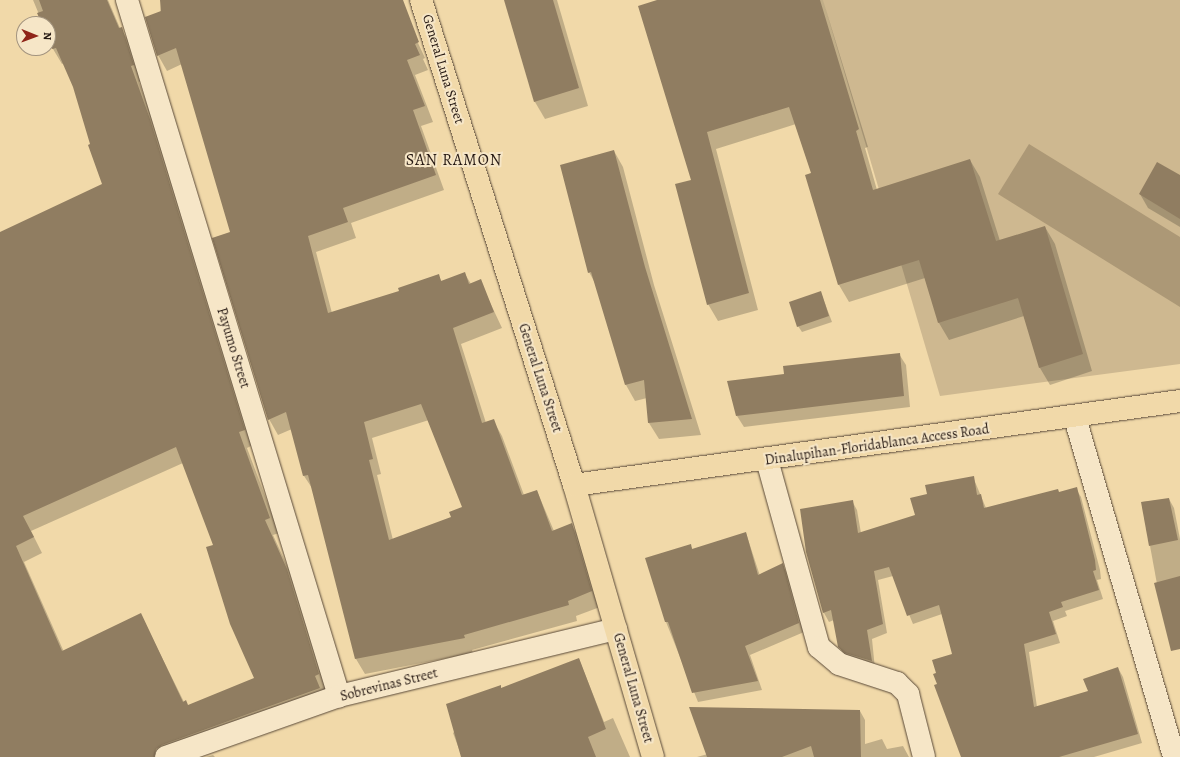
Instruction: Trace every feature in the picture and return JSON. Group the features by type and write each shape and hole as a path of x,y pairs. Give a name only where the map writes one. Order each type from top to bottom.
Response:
{"main road":[{"name":"General Luna Street","path":"421,0 574,485 653,757"},
{"name":"Dinalupihan-Floridablanca Access Road","path":"574,485 1075,418 1180,402"}],"street":[{"name":"Payumo Street","path":"127,0 339,696"},
{"path":"1075,418 1174,757"},
{"path":"767,460 819,647 838,664 897,683 908,694 924,757"},
{"name":"Sobrevinas Street","path":"166,757 339,696 616,629"}],"shaded area":[{"path":"823,0 1180,0 1180,364 940,396"},
{"path":"1029,144 1180,237 1180,307 998,194"}],"building":[{"path":"39,0 107,0 119,28 122,27 134,65 131,66 150,119 245,430 239,432 270,518 265,520 287,569 319,674 315,676 320,688 162,745 156,749 154,757 0,757 0,232 102,184 88,145 90,144 73,87 56,48 56,16 38,16 37,13 43,11","holes":["176,447 213,545 206,547 230,624 254,678 188,705 186,700 183,702 141,613 62,651 16,546 34,537 23,516"]},
{"path":"160,0 403,0 419,42 415,44 420,55 407,60 425,106 413,110 436,175 343,208 348,222 308,236 328,313 399,291 398,288 439,274 441,281 465,272 469,284 481,279 494,312 453,328 482,423 494,419 522,495 537,490 552,531 572,523 592,591 568,601 569,605 464,635 465,638 355,659 308,475 303,476 286,412 268,420 212,238 230,232 176,48 157,56 145,17 161,11","holes":["421,404 462,507 449,512 451,517 389,540 369,460 373,459 364,422"]},
{"path":"504,0 553,0 579,88 534,102"},
{"path":"657,0 820,0 859,129 856,131 873,190 970,159 996,241 1045,226 1083,354 1039,368 1018,298 938,323 919,260 838,285 805,175 811,173 789,107 707,132 749,293 707,305 675,184 691,180 638,6"},
{"path":"614,150 645,267 692,419 648,423 644,380 625,385 591,272 588,273 560,165"},
{"path":"1157,162 1180,175 1180,219 1139,194"},
{"path":"821,291 829,316 797,327 789,302"},
{"path":"900,353 904,396 736,416 727,381 784,374 783,366"},
{"path":"974,476 977,495 981,494 984,508 1058,489 1059,492 1077,487 1095,560 1096,570 1093,571 1099,590 1061,602 1063,607 1049,612 1056,634 1024,644 1034,707 1088,691 1083,679 1118,667 1138,734 1059,757 961,757 934,685 937,684 933,674 936,673 932,660 952,654 939,605 907,616 889,567 874,571 883,624 867,630 872,661 845,653 838,647 831,610 823,613 806,552 800,509 853,500 858,533 915,515 910,498 927,494 925,485"},
{"path":"1169,498 1178,540 1149,546 1141,502"},
{"path":"746,532 758,575 783,563 799,623 745,646 758,681 692,693 668,622 665,622 645,558 691,544 692,549"},
{"path":"1180,576 1180,649 1171,651 1154,583"},
{"path":"579,658 606,729 588,737 596,757 461,757 446,704 501,685 501,688"},
{"path":"689,707 860,710 861,757 814,757 811,746 782,757 707,757"}],"district":[{"name":"SAN RAMON","path":"454,160"}]}
